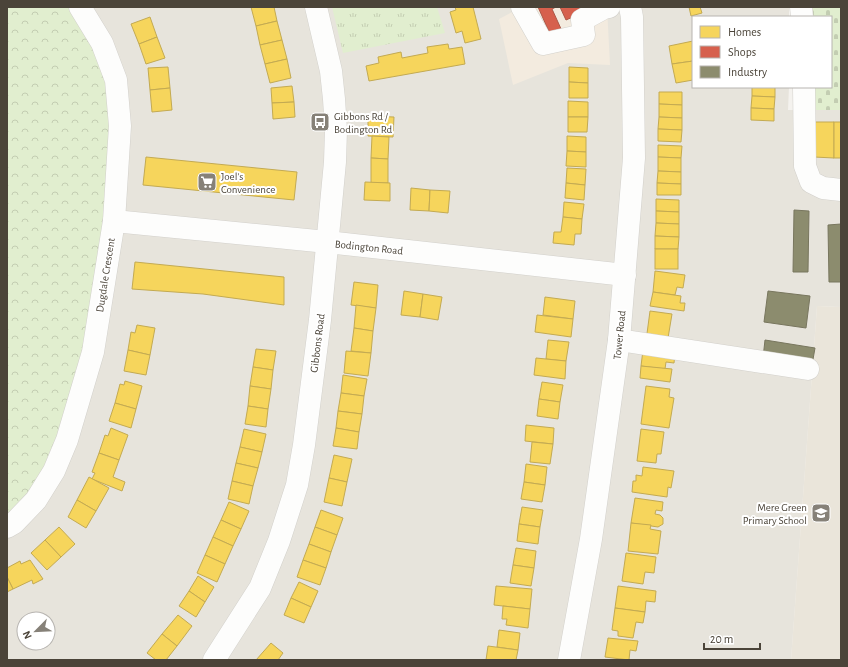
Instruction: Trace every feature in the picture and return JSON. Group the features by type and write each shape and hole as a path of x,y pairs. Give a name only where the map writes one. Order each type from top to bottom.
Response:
{"street":[{"name":"Dugdale Crescent","path":"7,527 14,523 36,500 54,471 67,440 93,352 114,221 120,126 116,80 102,43 80,7"},
{"name":"Gibbons Road","path":"214,660 260,588 279,541 297,485 304,445 327,242 335,162 336,130 331,70 316,7"},
{"path":"522,7 543,44 584,35 582,20 604,8 609,7"},
{"name":"Tower Road","path":"569,660 591,539 618,340 625,275 634,158 632,16 630,7"},
{"path":"804,88 805,166 811,182 823,188 841,190"},
{"name":"Bodington Road","path":"114,221 327,242 625,275"},
{"path":"618,340 808,369"}],"shaded area":[{"path":"7,7 789,7 789,16 692,16 692,88 789,88 788,110 841,110 841,307 817,306 791,660 7,660"},
{"path":"512,7 607,7 610,65 568,63 513,85 499,19 514,11"},
{"name":"Mere Green Primary School","path":"817,306 841,307 841,660 791,660"}],"green space":[{"path":"7,7 72,7 93,39 109,92 110,159 98,260 85,343 57,439 45,469 28,497 7,517"},
{"path":"332,7 437,7 445,33 343,53"},
{"path":"804,7 841,7 841,110 814,110 812,88 832,88 832,16 805,16"}],"building: Homes":[{"path":"251,7 274,7 277,21 256,26"},
{"path":"455,7 473,7 481,39 465,43 462,31 456,33 450,12 456,10"},
{"path":"689,7 700,7 702,13 691,16"},
{"path":"150,17 157,37 139,44 131,24"},
{"path":"277,21 282,40 260,45 256,26"},
{"path":"157,37 165,58 146,64 139,44"},
{"path":"282,40 287,59 265,64 260,45"},
{"path":"692,41 692,61 672,64 669,46"},
{"path":"448,44 449,49 462,47 465,64 369,81 366,66 379,63 378,57 401,52 402,58 428,53 427,47"},
{"path":"287,59 291,78 270,83 265,64"},
{"path":"692,61 692,80 676,83 672,64"},
{"path":"168,67 170,88 150,90 148,68"},
{"path":"569,67 588,68 588,83 569,82"},
{"path":"569,82 588,83 588,98 569,98"},
{"path":"292,86 294,102 272,103 271,88"},
{"path":"170,88 172,110 152,112 150,90"},
{"path":"752,88 775,88 775,97 752,96"},
{"path":"659,92 682,92 682,105 659,104"},
{"path":"752,96 775,97 774,109 751,108"},
{"path":"568,101 588,102 588,117 568,117"},
{"path":"294,102 295,117 273,119 272,103"},
{"path":"659,104 682,105 682,118 659,117"},
{"path":"751,108 774,109 774,121 751,120"},
{"path":"368,116 394,117 393,137 368,136"},
{"path":"568,117 588,117 587,132 568,132"},
{"path":"659,117 682,118 682,130 658,129"},
{"path":"814,122 834,122 834,158 814,157"},
{"path":"834,122 841,122 841,158 834,158"},
{"path":"658,129 682,130 681,142 658,141"},
{"path":"372,136 389,137 388,159 371,158"},
{"path":"567,136 586,137 586,152 567,151"},
{"path":"658,145 682,146 681,158 658,157"},
{"path":"567,151 586,152 586,167 566,166"},
{"path":"146,157 297,172 294,200 143,185"},
{"path":"658,157 681,158 681,172 658,171"},
{"path":"371,158 388,159 388,183 371,183"},
{"path":"567,168 586,169 585,185 566,183"},
{"path":"658,171 681,172 681,184 657,183"},
{"path":"365,182 390,183 390,201 364,200"},
{"path":"566,183 585,185 584,200 565,198"},
{"path":"657,183 681,184 681,195 657,195"},
{"path":"411,188 430,190 429,211 410,210"},
{"path":"430,190 450,191 448,213 429,211"},
{"path":"656,199 679,200 679,212 656,211"},
{"path":"564,202 584,204 582,219 563,217"},
{"path":"656,211 679,212 679,224 656,223"},
{"path":"563,217 582,219 581,234 575,234 574,245 553,243 554,232 561,232"},
{"path":"656,223 679,224 679,237 655,236"},
{"path":"655,236 679,237 678,249 655,249"},
{"path":"655,249 678,249 678,269 655,269"},
{"path":"135,262 284,277 284,305 203,294 132,289"},
{"path":"655,271 685,275 683,288 677,287 675,295 653,292"},
{"path":"354,282 378,285 376,308 351,305"},
{"path":"404,291 423,294 420,317 401,315"},
{"path":"653,292 681,296 680,303 685,303 684,311 650,306"},
{"path":"423,294 442,297 438,320 420,317"},
{"path":"545,297 575,301 573,319 543,315"},
{"path":"356,305 376,308 373,331 354,328"},
{"path":"650,311 672,314 667,344 646,341"},
{"path":"537,315 573,319 571,337 535,332"},
{"path":"137,325 155,328 150,355 128,350 131,332 135,333"},
{"path":"354,328 373,331 371,353 351,351"},
{"path":"548,340 569,342 566,361 546,359"},
{"path":"256,349 276,351 273,370 253,367"},
{"path":"128,350 150,355 146,375 124,371"},
{"path":"643,350 675,354 674,363 666,362 665,369 641,366"},
{"path":"346,351 371,353 368,376 344,373"},
{"path":"536,358 566,361 565,379 534,375"},
{"path":"641,366 672,369 670,382 640,378"},
{"path":"253,367 273,370 271,389 250,386"},
{"path":"343,375 367,379 364,396 341,393"},
{"path":"125,381 142,386 136,409 115,403 120,384 124,385"},
{"path":"542,382 563,385 560,402 539,399"},
{"path":"250,386 271,389 268,409 248,406"},
{"path":"646,386 670,389 669,397 674,398 669,428 641,424"},
{"path":"341,393 364,396 362,414 338,411"},
{"path":"539,399 560,402 558,419 537,416"},
{"path":"115,403 136,409 131,428 109,421"},
{"path":"248,406 268,409 266,427 245,424"},
{"path":"338,411 362,414 359,432 336,428"},
{"path":"526,425 554,428 553,444 525,441"},
{"path":"111,428 128,435 119,460 99,453 105,435 108,436"},
{"path":"336,428 359,432 357,449 333,446"},
{"path":"244,429 266,434 262,452 240,447"},
{"path":"641,429 664,432 661,454 657,454 656,463 637,461"},
{"path":"532,442 553,444 550,464 530,462"},
{"path":"240,447 262,452 258,468 236,463"},
{"path":"99,453 119,460 113,477 125,482 122,491 92,479 95,473 92,472"},
{"path":"334,455 352,459 347,482 329,478"},
{"path":"236,463 258,468 253,486 232,481"},
{"path":"526,464 547,467 545,485 524,482"},
{"path":"643,467 674,471 671,488 668,487 667,497 632,492 633,481 636,481 636,475 642,476"},
{"path":"89,477 109,488 96,511 77,500"},
{"path":"329,478 347,482 342,506 324,502"},
{"path":"232,481 253,486 249,504 228,499"},
{"path":"524,482 545,485 542,502 521,499"},
{"path":"635,498 663,502 662,511 656,510 655,514 660,515 663,518 663,524 658,527 631,523"},
{"path":"77,500 96,511 86,528 68,517"},
{"path":"229,502 249,511 241,529 221,520"},
{"path":"522,507 543,510 540,527 519,524"},
{"path":"321,510 343,518 337,535 315,527"},
{"path":"221,520 241,529 233,546 213,537"},
{"path":"631,523 651,525 650,529 661,531 658,554 628,551"},
{"path":"519,524 540,527 538,544 517,541"},
{"path":"59,527 75,544 61,557 45,540"},
{"path":"315,527 337,535 331,552 309,544"},
{"path":"213,537 233,546 225,564 205,555"},
{"path":"45,540 61,557 47,570 31,553"},
{"path":"309,544 331,552 326,568 303,560"},
{"path":"516,548 536,551 534,568 513,565"},
{"path":"626,553 656,557 654,573 645,572 643,584 622,581"},
{"path":"205,555 225,564 217,582 197,573"},
{"path":"30,560 43,579 33,584 32,580 13,589 7,577 7,568 20,561 21,564"},
{"path":"303,560 326,568 320,585 297,577"},
{"path":"513,565 534,568 531,586 510,583"},
{"path":"198,576 214,587 205,602 189,591"},
{"path":"7,577 13,589 7,592"},
{"path":"299,582 318,591 311,607 291,598"},
{"path":"496,586 532,589 530,609 494,605"},
{"path":"618,586 656,591 655,602 646,601 645,612 615,608"},
{"path":"189,591 205,602 196,617 179,606"},
{"path":"291,598 311,607 304,623 284,615"},
{"path":"503,606 530,609 528,628 506,625 507,619 502,619"},
{"path":"615,608 645,612 643,623 636,622 633,638 618,636 618,631 612,630"},
{"path":"178,615 192,626 177,646 162,634"},
{"path":"499,630 520,633 518,650 497,647"},
{"path":"162,634 177,646 166,660 156,660 147,653"},
{"path":"608,638 638,641 636,651 630,650 629,660 605,657"},
{"path":"271,643 283,653 278,660 256,660"},
{"path":"488,646 518,650 516,660 486,660"}],"building: Shops":[{"path":"538,7 556,7 552,9 562,31 551,36"},
{"path":"560,7 590,7 591,9 566,20"}],"building: Industry":[{"path":"794,210 809,211 808,272 793,272"},
{"path":"841,224 841,282 829,282 828,225"},
{"path":"768,291 810,296 806,328 764,322"},
{"path":"765,340 815,348 812,365 763,358"}],"place":[{"name":"Gibbons Rd / Bodington Rd","path":"320,122"},
{"name":"Joel's Convenience","path":"207,182"},
{"name":"Mere Green Primary School","path":"821,513"}]}
